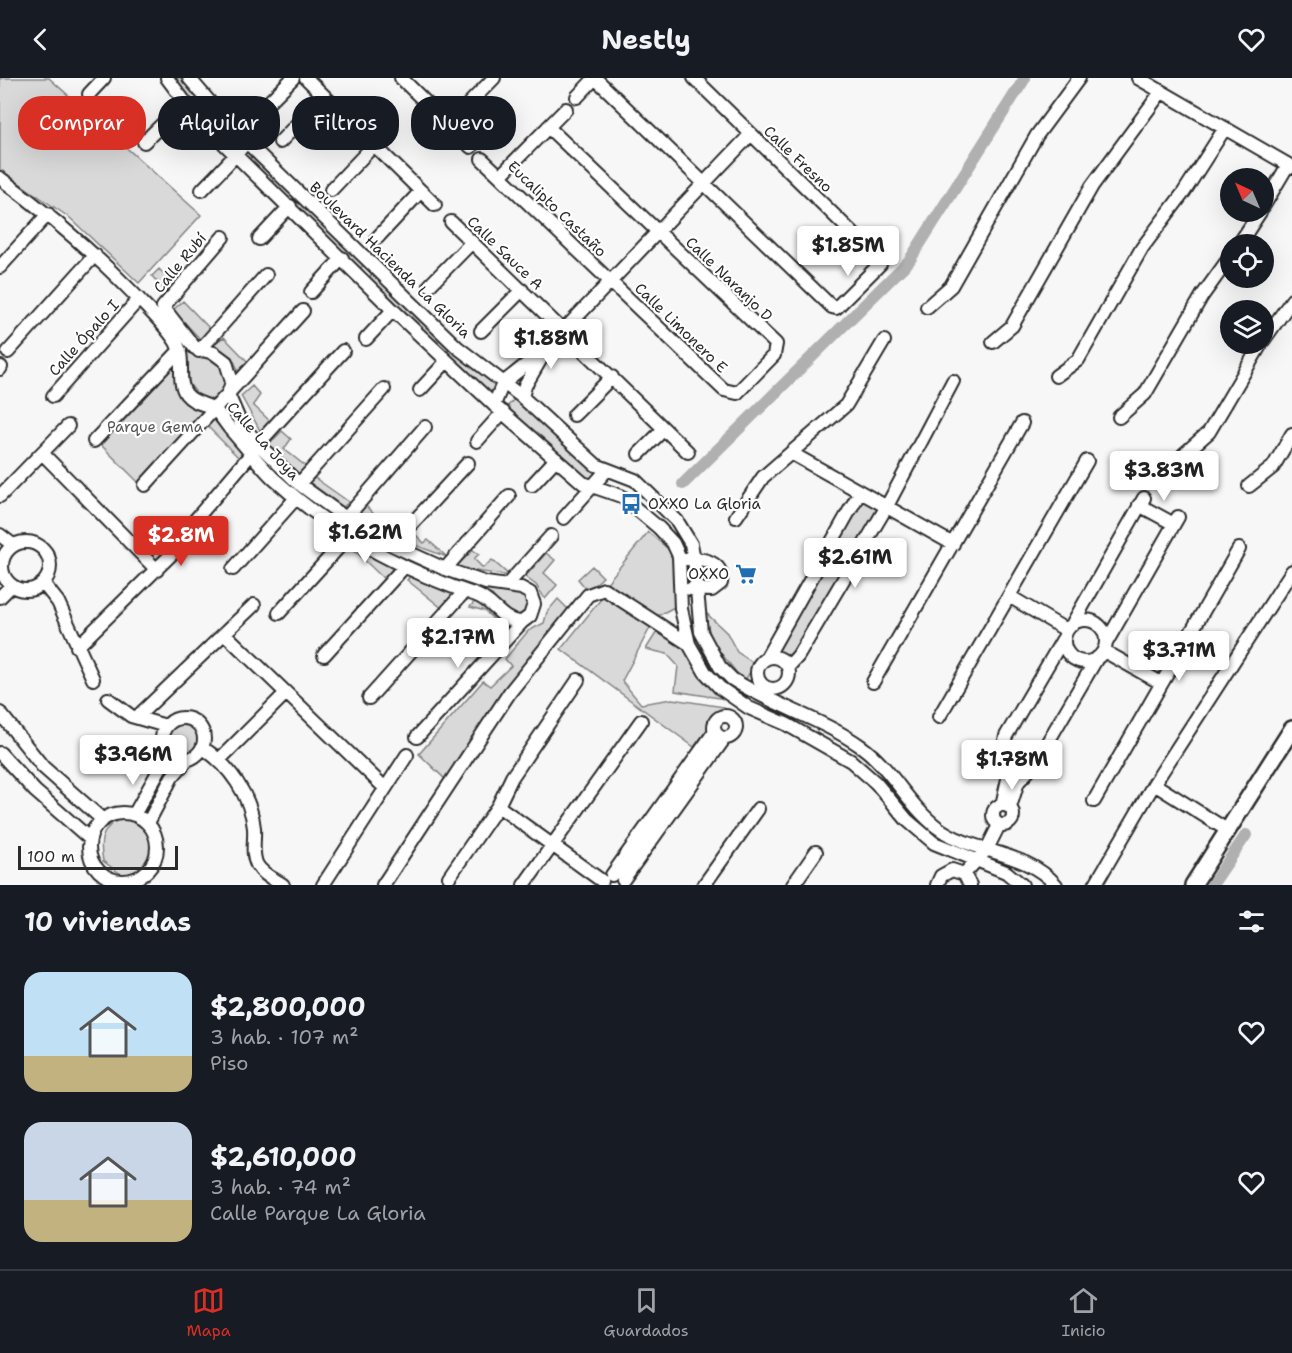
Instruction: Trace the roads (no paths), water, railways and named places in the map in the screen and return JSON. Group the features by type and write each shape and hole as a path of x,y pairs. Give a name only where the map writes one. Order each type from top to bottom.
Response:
{"main road":[{"path":"1193,885 1292,729"}],"street":[{"path":"89,94 104,78"},
{"name":"Boulevard Hacienda La Gloria","path":"167,78 180,96"},
{"name":"Boulevard Hacienda La Gloria","path":"189,78 204,96"},
{"path":"275,96 293,78"},
{"path":"306,78 324,96"},
{"path":"401,78 419,96"},
{"path":"476,96 494,78"},
{"path":"577,97 595,78 704,184"},
{"name":"Calle Fresno","path":"694,78 881,262 841,306 832,307 704,184"},
{"path":"927,307 951,286 1037,135 1079,78"},
{"path":"1138,78 1290,166 1274,190"},
{"path":"993,342 1012,326 1092,186 1161,92"},
{"path":"501,176 566,109"},
{"name":"Calle Naranjo D","path":"548,127 776,344 774,355 740,390 732,394"},
{"path":"146,140 158,128"},
{"path":"1056,376 1078,360 1142,248 1184,192 1225,128"},
{"path":"280,142 292,129"},
{"path":"477,441 498,409 503,383 547,348 751,134"},
{"name":"Boulevard Hacienda La Gloria","path":"232,150 446,362 556,459 593,488 612,492 631,504 673,543 680,560"},
{"path":"202,190 240,150"},
{"name":"Boulevard Hacienda La Gloria","path":"254,150 456,347 522,397 596,465 606,471 622,473 636,480 677,521 691,544 701,632 707,647 720,667 746,688 766,693 861,746 892,775 936,826 960,839 1029,865 1056,885"},
{"path":"331,190 369,150"},
{"path":"379,150 435,205"},
{"name":"Eucalipto Castaño","path":"482,159 611,282"},
{"path":"0,178 48,214 95,255 167,330 180,350 94,441"},
{"path":"377,238 421,192"},
{"path":"259,239 290,206"},
{"path":"0,267 48,214"},
{"name":"Calle Sauce A","path":"451,222 688,452"},
{"name":"Calle Rubí","path":"164,310 165,302 223,237"},
{"path":"430,285 472,242"},
{"path":"8,352 95,255"},
{"path":"311,292 342,258"},
{"path":"359,275 369,264"},
{"path":"1119,417 1145,394 1202,296 1220,271"},
{"path":"199,351 266,275"},
{"name":"Calle Limonero E","path":"611,282 724,390 732,394"},
{"path":"481,331 522,290"},
{"name":"Calle Ópalo I","path":"53,396 139,299"},
{"path":"1274,325 1292,300"},
{"name":"Calle La Joya","path":"164,310 199,351 214,353 226,362 232,382 228,394 236,426"},
{"path":"366,339 393,310"},
{"path":"146,484 303,311"},
{"path":"736,518 757,483 846,405 884,341"},
{"path":"522,397 530,376 547,348"},
{"name":"Calle La Joya","path":"180,350 183,365 181,381 185,393 193,401 214,409 236,426 255,449 296,498 348,537 404,567 492,604 506,618 522,622 534,609 534,600 530,593 521,588 486,583 445,569 371,534 346,518 255,449"},
{"path":"191,525 255,449 343,351"},
{"path":"1183,455 1209,432 1255,354"},
{"path":"420,390 446,362"},
{"path":"574,415 612,377"},
{"path":"498,806 551,846 613,881 719,735 717,721 730,719 749,708 766,693 783,686 788,681 788,667 798,655 887,506 953,381"},
{"path":"299,483 384,389"},
{"path":"873,682 1022,423"},
{"path":"0,496 68,426"},
{"path":"346,518 425,428"},
{"path":"639,454 664,429"},
{"path":"1249,486 1273,467 1292,434"},
{"path":"42,453 157,570"},
{"path":"791,453 952,544"},
{"path":"532,485 556,459"},
{"path":"939,717 1087,461"},
{"path":"392,545 468,463"},
{"path":"564,518 606,471"},
{"path":"719,735 735,733 730,719 737,701 756,673 759,663 767,657 860,492"},
{"path":"445,569 509,496"},
{"path":"233,569 296,498"},
{"path":"937,885 946,872 952,870 967,879 987,849 999,825 1012,822 1014,814 1006,806 1013,780 1004,745 1006,736 1142,502 1176,521 1035,764 1013,780"},
{"path":"364,547 371,534"},
{"path":"0,535 14,545"},
{"path":"507,585 550,536"},
{"path":"279,613 348,537"},
{"path":"77,647 183,543"},
{"path":"0,597 5,581 4,556 14,545 36,544 47,555 50,570 43,583 31,590 5,581"},
{"path":"1094,801 1239,549"},
{"path":"681,588 695,590 718,587 722,577 714,563 694,559 680,560 681,609 689,644 705,672 737,701 786,724 851,761 876,783 907,820 927,837 944,848 1006,872 1022,885"},
{"path":"324,655 404,567"},
{"path":"1095,885 1154,784 1292,571"},
{"path":"43,583 58,602 93,679"},
{"path":"383,885 510,692 588,595 604,590 689,644"},
{"path":"369,698 465,591"},
{"path":"1009,596 1067,631"},
{"path":"137,717 254,605"},
{"path":"1082,620 1100,626 1105,634 1102,651 1090,662 1074,660 1064,647 1067,631 1082,620"},
{"path":"417,737 522,622"},
{"path":"225,634 385,788"},
{"path":"1102,651 1161,683"},
{"path":"767,657 779,658 788,667"},
{"path":"756,673 766,693"},
{"path":"449,876 498,806 512,777 578,680"},
{"path":"220,759 286,693"},
{"path":"108,699 122,711 166,726"},
{"path":"0,713 43,767 103,820"},
{"path":"182,717 191,718 204,730 203,748 196,756 187,760 180,760 168,754 162,740 166,726 182,717"},
{"path":"524,885 641,721"},
{"path":"203,748 220,759 239,784 254,826 255,860 259,868 283,885"},
{"path":"0,753 35,791 90,839"},
{"path":"134,815 168,754"},
{"path":"323,885 407,755"},
{"path":"148,823 172,777 187,760"},
{"path":"1154,784 1227,830"},
{"path":"704,885 758,809"},
{"path":"118,813 134,815 148,823 157,842 154,862 139,877 112,882 91,858 90,839 103,820 118,813"},
{"path":"793,885 816,852"}],"waterway":[{"path":"683,484 909,261 1025,78"},
{"path":"1212,885 1246,835"}],"place":[{"name":"OXXO La Gloria","path":"631,504"},
{"name":"OXXO","path":"746,574"}],"park label":[{"name":"Parque Gema","path":"155,427"}]}
